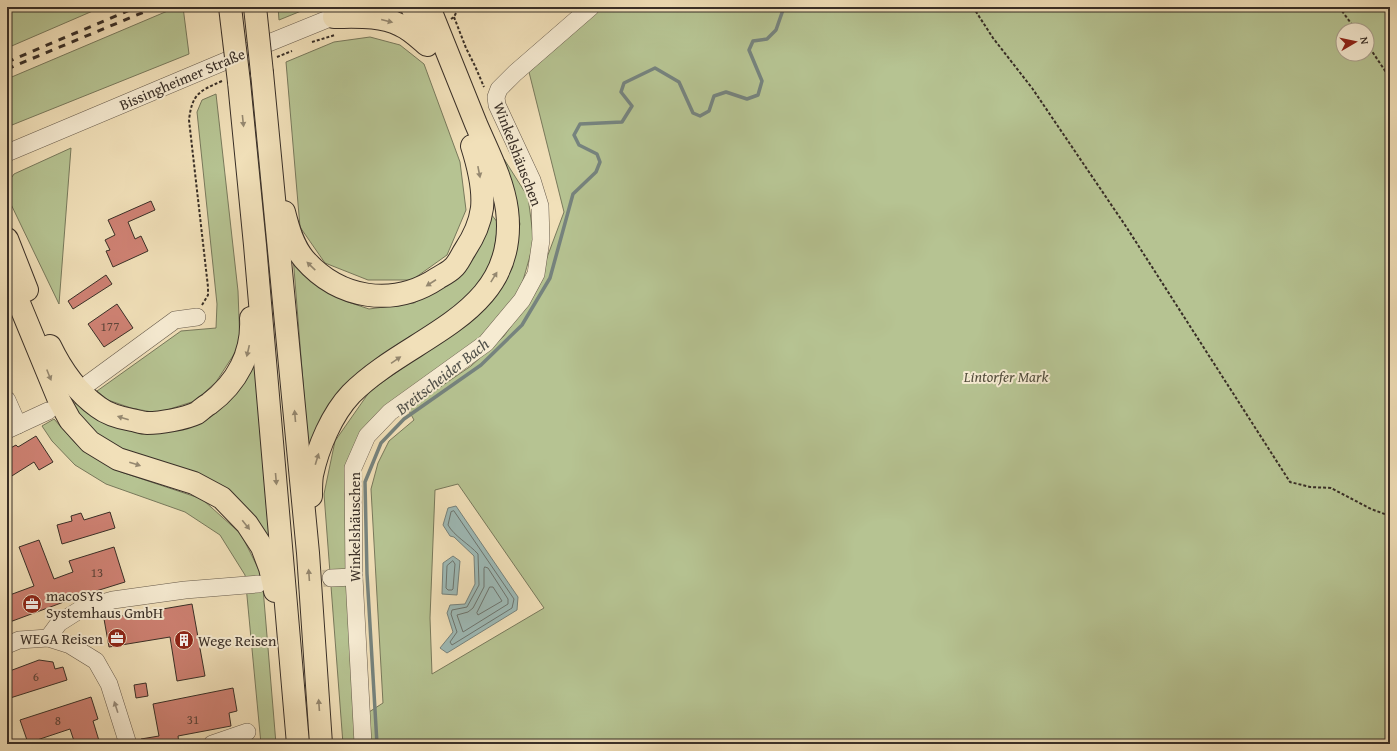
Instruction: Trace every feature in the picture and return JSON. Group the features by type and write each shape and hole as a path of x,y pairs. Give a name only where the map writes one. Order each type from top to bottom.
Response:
{"highway":[{"path":"230,7 255,244 298,744"},
{"path":"255,7 308,553 321,744"},
{"path":"308,553 312,475 323,441 334,416 351,394 374,374 461,317 485,292 502,265 508,238 506,209 499,178 435,41 412,7"},
{"path":"262,73 273,108 282,204 288,230 303,258 322,276 344,288 368,296 395,296 425,287 454,268 473,238 482,208 480,174 471,143 435,41 428,7"},
{"path":"435,41 449,12"},
{"path":"334,17 388,20 435,41"},
{"path":"7,239 46,335 64,372 79,390 99,408 122,418 146,423 171,421 197,413 222,394 237,375 246,358 252,333 247,261 255,244"},
{"path":"7,274 58,400 70,420 90,442 118,459 194,483 222,498 247,524 262,547 270,568 276,592 282,665 293,677"}],"street":[{"name":"Bissingheimer Straße","path":"7,153 358,7"},
{"name":"Winkelshäuschen","path":"363,744 354,577 353,468 368,436 390,412 486,343 522,300 536,274 541,240 540,206 532,180 496,105 496,97 500,89 515,73 592,7"},
{"path":"89,383 175,320 197,317"},
{"path":"7,400 13,427 48,411"},
{"path":"331,578 354,577"},
{"path":"48,638 59,623 81,609 113,600 185,590 258,584"},
{"path":"7,645 19,640 48,638 70,645 96,661 109,684 128,744"},
{"path":"212,744 247,732"}],"path":[{"path":"973,7 993,38 1032,88 1127,228 1290,482 1310,488 1331,488 1371,509 1390,516"},
{"path":"1339,7 1350,22"},
{"path":"449,12 475,66 482,86 496,97"},
{"path":"1375,56 1390,78"}],"green space":[{"path":"7,7 102,7 7,48"},
{"path":"177,7 183,7 189,54 7,127 7,79"},
{"path":"278,7 311,7 279,20"},
{"name":"Lintorfer Mark","path":"603,7 1390,7 1390,744 370,744 369,712 383,703 371,489 378,463 389,441 414,420 408,409 471,366 504,336 533,295 564,212 529,72","holes":["458,484 544,608 432,674 430,618 435,490"]},
{"path":"370,37 400,45 424,64 460,162 466,210 447,255 412,280 368,280 325,263 300,227 286,62 334,42"},
{"path":"216,94 238,291 240,345 216,382 195,401 157,413 131,408 108,400 97,391 181,331 216,328 217,304 197,112 202,100"},
{"path":"71,148 59,304 7,196 7,184 14,174"},
{"path":"504,159 528,197 534,242 520,291 484,338 352,452 345,494 359,744 343,744 324,494 335,441 370,391 471,320 505,283 520,224"},
{"path":"491,214 498,223 493,261 478,290 369,370 309,458 293,256 313,282 348,302 369,309 414,303 450,281"},
{"path":"254,358 270,547 242,509 124,455 89,434 70,408 79,400 168,429"},
{"path":"54,419 76,444 121,472 202,499 241,534 262,576 276,744 261,744 245,575 220,535 185,512 106,484 75,465 52,441 42,426"}],"water":[{"path":"456,506 518,597 517,610 447,653 440,648 453,632 447,613 450,605 465,604 475,584 474,556 454,537 450,536 443,525 448,508"},
{"path":"453,556 460,561 457,595 442,594 443,563"}],"building":[{"path":"151,201 155,210 128,222 135,239 141,236 148,251 113,267 106,251 110,250 105,240 115,235 108,220"},
{"path":"106,275 112,284 73,309 68,301"},
{"path":"117,304 133,328 104,347 88,324"},
{"path":"36,436 53,462 39,470 34,462 7,479 7,450 16,445 18,447"},
{"path":"110,512 115,528 62,544 57,525 72,521 71,516 81,513 84,520"},
{"path":"39,540 54,579 73,572 69,561 114,547 125,582 80,596 7,623 7,596 34,586 19,547"},
{"name":"Wege Reisen","path":"192,604 205,676 177,681 170,637 109,647 104,619"},
{"path":"39,660 53,662 55,669 63,667 67,680 7,699 7,672"},
{"path":"146,683 148,696 136,698 134,685"},
{"path":"233,688 237,711 229,713 231,726 178,736 179,744 141,744 141,739 159,736 153,704"},
{"path":"91,697 98,719 93,721 100,744 75,744 70,729 28,743 20,720"}],"waterway":[{"name":"Breitscheider Bach","path":"377,744 367,574 365,482 381,443 404,419 481,365 522,325 550,278 573,194 596,172 600,162 597,154 579,145 574,135 580,124 622,122 632,106 621,92 624,83 655,68 679,82 693,113 700,116 709,111 714,96 726,92 747,99 758,95 762,81 749,50 753,41 767,39 776,30 784,7"}],"tunnel":[{"path":"273,582 331,578"}],"railway":[{"path":"7,62 137,7"},
{"path":"7,69 156,7"}],"place":[{"name":"macoSYS Systemhaus GmbH","path":"32,604"},
{"name":"WEGA Reisen","path":"117,638"},
{"name":"Wege Reisen","path":"184,640"}]}
